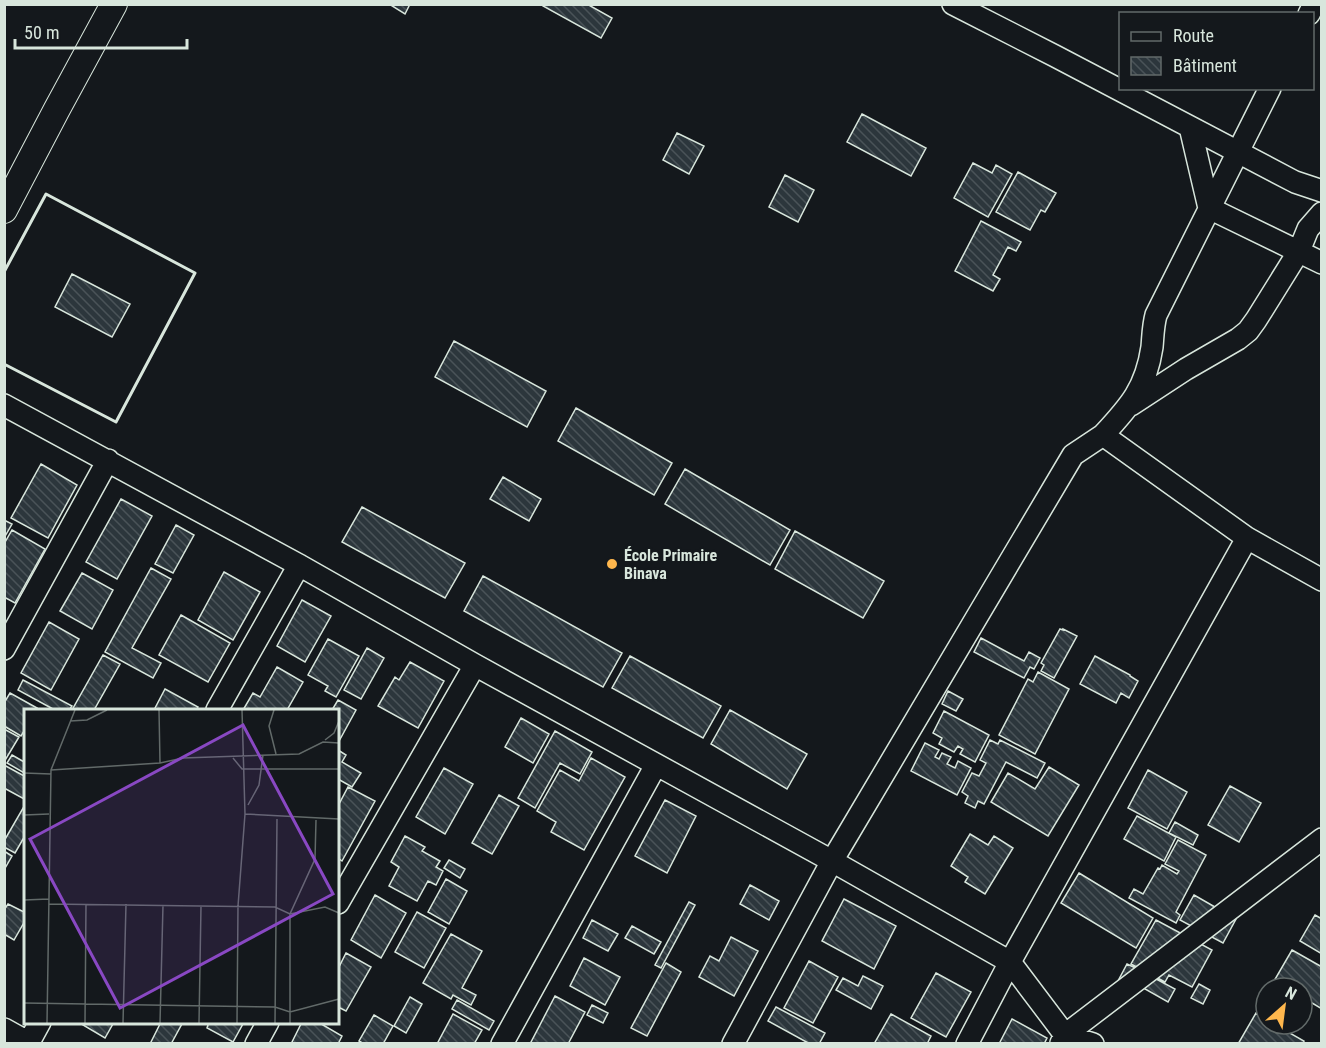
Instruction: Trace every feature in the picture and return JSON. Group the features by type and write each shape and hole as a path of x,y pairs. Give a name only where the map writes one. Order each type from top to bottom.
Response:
{"street":[{"path":"4,210 114,4"},
{"path":"953,4 1119,90"},
{"path":"1120,90 1295,182 1322,191"},
{"path":"733,1044 832,861 1073,455 1103,435 1128,407 1139,390 1152,346 1152,330 1156,315 1269,90"},
{"path":"1190,127 1209,207"},
{"path":"1209,207 1322,263"},
{"path":"1128,407 1248,331 1299,251 1308,229 1322,213"},
{"path":"4,405 299,565 1010,962 1063,1039 1093,1044"},
{"path":"1103,435 1247,538 1322,580"},
{"path":"4,649 108,460"},
{"path":"967,1044 1010,962 1247,538"},
{"path":"218,709 299,565"},
{"path":"339,901 475,665"},
{"path":"502,1044 656,765"},
{"path":"1063,1039 1322,839"},
{"path":"4,1029 29,1043 39,1024"},
{"path":"256,1044 267,1024"}],"building":[{"path":"389,4 410,4 405,14"},
{"path":"544,4 587,4 612,18 601,38 543,6"},
{"path":"862,114 926,148 911,176 847,142"},
{"path":"677,133 704,146 689,174 663,160"},
{"path":"973,163 992,173 996,165 1012,174 988,217 954,198"},
{"path":"1018,172 1056,193 1045,212 1041,210 1030,230 996,212"},
{"path":"785,175 814,190 798,222 769,207"},
{"path":"981,221 1021,242 1016,251 1008,247 993,275 1000,279 993,291 955,271"},
{"path":"72,274 130,304 112,337 55,307"},
{"path":"454,341 546,391 527,427 435,377"},
{"path":"576,408 672,463 654,495 558,441"},
{"path":"41,464 77,485 48,538 11,518"},
{"path":"685,469 790,530 770,565 665,504"},
{"path":"503,477 541,499 529,521 490,499"},
{"path":"121,499 152,516 117,579 86,562"},
{"path":"362,507 465,563 445,598 342,542"},
{"path":"4,520 12,524 4,538"},
{"path":"176,525 194,535 173,573 155,564"},
{"path":"12,530 45,549 15,603 4,597 4,544"},
{"path":"795,531 884,581 863,618 775,569"},
{"path":"151,568 171,579 132,648 161,663 153,678 105,652"},
{"path":"224,572 260,592 233,640 198,620"},
{"path":"82,573 113,590 92,629 60,611"},
{"path":"483,576 622,653 603,687 464,611"},
{"path":"302,600 331,616 305,662 277,646"},
{"path":"181,615 230,643 208,682 159,655"},
{"path":"49,622 79,639 51,690 21,673"},
{"path":"1060,629 1077,636 1054,678 1041,671 1044,665 1041,663"},
{"path":"981,638 1024,661 1029,652 1040,658 1034,669 1030,667 1024,678 974,652"},
{"path":"328,639 359,656 336,697 325,691 328,686 308,675"},
{"path":"367,648 384,658 361,699 344,690"},
{"path":"103,655 120,664 95,709 73,709"},
{"path":"630,656 721,706 703,738 612,688"},
{"path":"1095,656 1138,681 1129,698 1121,693 1116,703 1080,684"},
{"path":"410,662 444,681 418,728 378,706 395,677 399,680"},
{"path":"277,667 303,682 288,709 244,709 253,693 260,697"},
{"path":"1038,672 1069,689 1035,754 999,735 1028,679 1033,682"},
{"path":"23,680 72,706 70,709 53,709 18,690"},
{"path":"165,689 198,707 197,709 155,709"},
{"path":"948,691 963,699 956,711 942,704"},
{"path":"10,693 37,708 24,709 24,731 21,736 4,726 4,703"},
{"path":"338,700 356,710 339,741 339,709 333,709"},
{"path":"730,710 807,754 787,789 711,744"},
{"path":"944,711 989,735 975,762 960,754 963,749 958,746 954,752 939,744 942,738 933,733"},
{"path":"521,718 549,734 533,763 505,747"},
{"path":"4,729 19,737 4,762"},
{"path":"555,731 592,752 580,774 560,763 535,808 518,798"},
{"path":"990,740 998,744 1000,740 1045,763 1037,778 1006,762 984,804 978,801 975,808 965,803 968,796 962,792 972,773 979,776 986,763 980,760"},
{"path":"925,743 939,750 935,757 939,759 942,753 951,757 947,764 955,768 958,761 971,768 957,795 911,771"},
{"path":"339,751 346,755 342,762 361,773 352,787 339,780"},
{"path":"12,755 24,762 24,773 7,763"},
{"path":"591,758 625,777 584,850 551,832 556,822 537,811 560,770 579,781"},
{"path":"4,765 24,776 24,799 4,788"},
{"path":"1049,767 1079,785 1048,836 991,802 1008,773 1035,789"},
{"path":"444,768 473,784 445,834 416,817"},
{"path":"1148,770 1187,792 1167,829 1128,808"},
{"path":"1230,786 1261,803 1239,842 1208,825"},
{"path":"348,787 375,801 342,861 339,859 339,804"},
{"path":"499,795 519,806 492,854 472,843"},
{"path":"665,800 696,816 667,873 635,856"},
{"path":"24,806 24,837 15,853 4,847 4,841"},
{"path":"1137,816 1176,837 1164,861 1124,839"},
{"path":"1175,822 1198,835 1193,845 1169,833"},
{"path":"970,834 988,845 994,836 1013,848 985,894 965,882 968,877 951,866"},
{"path":"405,836 425,847 422,851 440,861 436,867 443,871 436,885 428,881 417,901 389,886 399,867 391,862"},
{"path":"1178,840 1206,855 1176,912 1180,915 1176,923 1129,898 1134,889 1143,894 1162,865 1177,874 1179,871 1165,864"},
{"path":"4,851 12,856 4,870"},
{"path":"449,860 465,869 460,878 444,868"},
{"path":"1079,873 1153,918 1136,948 1061,903"},
{"path":"446,879 467,891 449,924 428,912"},
{"path":"750,885 779,901 769,920 740,904"},
{"path":"375,895 406,913 381,958 351,940"},
{"path":"1194,895 1236,919 1223,943 1180,920"},
{"path":"844,899 896,926 874,969 822,941"},
{"path":"689,902 695,905 661,968 655,965"},
{"path":"8,904 24,912 24,922 14,940 4,934 4,910"},
{"path":"417,912 446,928 424,968 395,952"},
{"path":"1315,915 1322,919 1322,954 1300,941"},
{"path":"592,920 618,934 608,951 583,938"},
{"path":"1156,920 1212,950 1192,987 1169,975 1165,982 1131,964"},
{"path":"632,926 661,942 654,954 625,938"},
{"path":"451,934 482,951 462,988 476,995 471,1005 453,995 451,999 423,983"},
{"path":"731,937 758,951 734,996 699,977 710,956 719,961"},
{"path":"1292,950 1322,967 1322,1009 1314,1004 1314,976 1277,976"},
{"path":"346,953 371,967 346,1011 339,1008 339,967"},
{"path":"584,958 620,977 605,1005 570,986"},
{"path":"809,961 838,977 813,1023 784,1008"},
{"path":"666,963 681,972 647,1036 631,1028"},
{"path":"1127,964 1142,971 1118,981"},
{"path":"936,973 971,992 946,1037 911,1018"},
{"path":"1145,973 1175,989 1168,1002 1138,985"},
{"path":"863,976 883,986 871,1009 836,990 843,978 858,986"},
{"path":"1199,984 1210,990 1203,1004 1191,998"},
{"path":"555,996 585,1012 568,1044 530,1044"},
{"path":"410,997 422,1004 406,1033 394,1026"},
{"path":"457,1000 494,1021 489,1030 452,1009"},
{"path":"592,1005 608,1013 603,1023 587,1015"},
{"path":"776,1007 825,1033 819,1044 810,1044 768,1021"},
{"path":"453,1014 482,1030 474,1044 437,1044"},
{"path":"891,1014 931,1036 927,1044 874,1044"},
{"path":"374,1015 393,1026 383,1044 364,1044 359,1041"},
{"path":"1254,1016 1254,1036 1295,1036 1304,1041 1303,1044 1238,1044"},
{"path":"1012,1019 1047,1038 1044,1044 999,1044"},
{"path":"81,1024 113,1024 105,1038"},
{"path":"160,1024 182,1024 171,1044 150,1044"},
{"path":"208,1024 243,1024 233,1042 207,1028"},
{"path":"301,1024 321,1024 342,1036 338,1044 291,1044"}],"wall":[{"path":"4,272 46,194 195,273 116,422 4,364"}],"place":[{"name":"École Primaire Binava","path":"612,564"}]}
